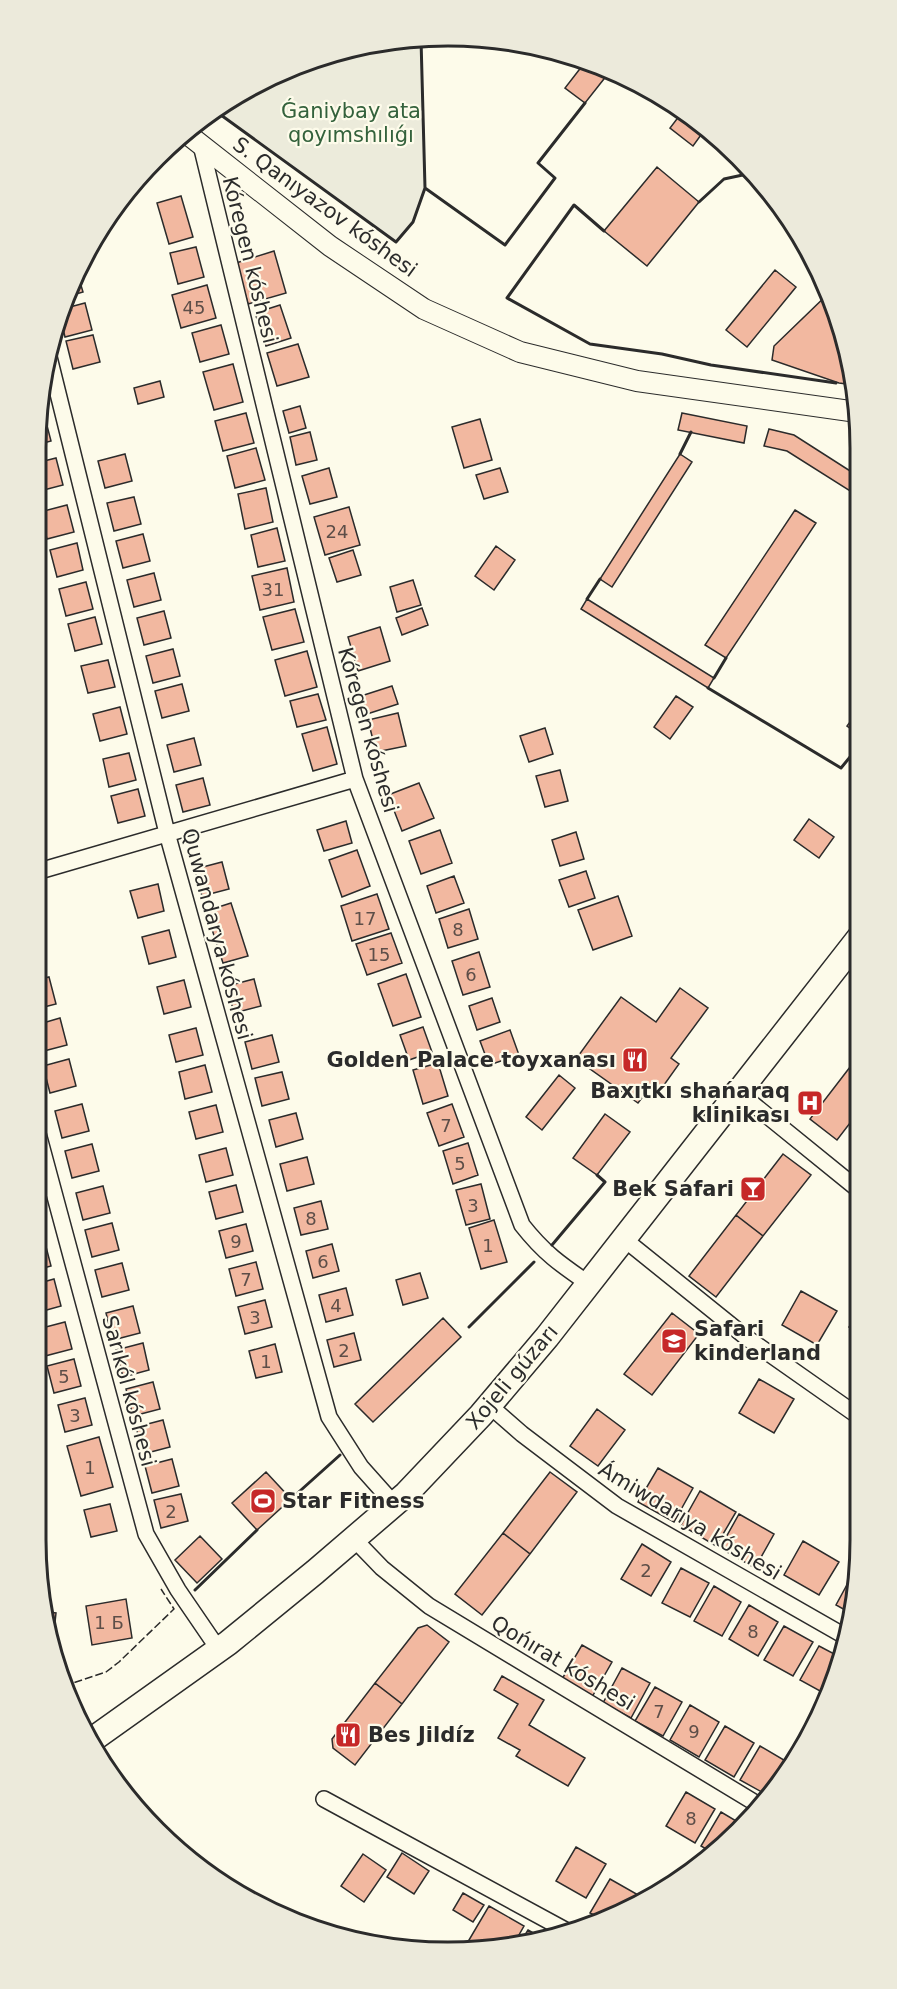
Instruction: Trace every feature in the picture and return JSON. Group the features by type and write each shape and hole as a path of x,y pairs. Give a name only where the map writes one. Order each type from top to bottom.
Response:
{"main road":[{"name":"Xojeli gúzarı","path":"97,1736 219,1650 315,1572 394,1504 490,1406 589,1284 850,949"}],"street":[{"name":"S. Qanıyazov kóshesi","path":"193,139 330,246 424,309 520,352 637,381 849,411"},
{"name":"Kóregen kóshesi","path":"193,139 356,779 522,1225 540,1248 589,1284"},
{"name":"Quwandarya kóshesi","path":"53,375 167,833 329,1418 361,1467 394,1504"},
{"path":"46,869 356,779"},
{"path":"738,1092 850,1183"},
{"name":"Sarıkól kóshesi","path":"46,1163 146,1534 178,1590 219,1650"},
{"path":"624,1239 747,1338 850,1410"},
{"name":"Ámiwdarıya kóshesi","path":"490,1406 522,1434 617,1506 840,1633"},
{"name":"Qońırat kóshesi","path":"354,1539 382,1568 429,1606 754,1802"},
{"path":"324,1799 559,1927"}],"green space":[{"name":"Ǵaniybay ata qoyımshılıǵı","path":"421,47 425,188 413,222 396,242 222,116 271,88 319,68 370,54"}],"building":[{"path":"580,69 605,78 585,103 565,88"},
{"path":"678,118 700,136 693,146 670,128"},
{"path":"657,167 699,202 647,266 604,231"},
{"path":"181,196 193,237 169,244 157,203"},
{"path":"196,247 204,277 178,284 170,253"},
{"path":"274,251 286,293 248,304 236,263"},
{"path":"775,270 796,287 747,347 726,330"},
{"path":"207,285 216,318 181,328 172,295"},
{"path":"822,300 837,344 845,384 772,360 774,346"},
{"path":"85,303 92,330 65,337 64,332 73,306"},
{"path":"280,305 291,338 266,346 255,313"},
{"path":"221,325 229,354 200,362 192,333"},
{"path":"93,335 100,362 73,369 66,341"},
{"path":"298,344 309,377 277,386 267,353"},
{"path":"233,364 243,402 214,410 203,372"},
{"path":"160,381 164,397 138,404 134,388"},
{"path":"300,406 306,428 289,433 283,411"},
{"path":"246,413 254,443 223,451 215,421"},
{"path":"682,413 747,426 744,443 678,430"},
{"path":"480,419 492,460 464,468 452,427"},
{"path":"47,425 51,441 46,442"},
{"path":"769,429 794,435 850,471 850,491 787,451 764,446"},
{"path":"310,432 317,460 296,465 290,437"},
{"path":"256,448 265,480 235,488 227,456"},
{"path":"125,454 132,481 105,488 98,461"},
{"path":"680,454 692,462 612,587 600,579"},
{"path":"56,458 63,485 46,489 46,460"},
{"path":"329,468 337,497 310,504 302,476"},
{"path":"500,468 508,492 484,499 476,475"},
{"path":"266,488 273,522 245,529 238,494"},
{"path":"134,497 141,524 114,531 107,503"},
{"path":"67,505 74,532 47,539 46,510"},
{"path":"349,507 360,545 325,555 314,517"},
{"path":"795,510 816,523 726,658 705,645"},
{"path":"277,528 285,561 258,567 251,535"},
{"path":"143,534 150,561 123,568 116,541"},
{"path":"77,543 83,570 57,577 50,550"},
{"path":"496,546 515,560 494,590 475,576"},
{"path":"353,550 361,575 337,582 329,558"},
{"path":"287,568 294,602 260,610 252,576"},
{"path":"154,573 161,600 134,607 127,580"},
{"path":"413,580 421,605 397,612 390,587"},
{"path":"86,582 93,609 66,616 59,589"},
{"path":"587,599 714,678 708,688 581,609"},
{"path":"422,608 428,625 402,635 396,618"},
{"path":"295,609 304,642 272,650 263,617"},
{"path":"164,611 171,638 144,645 137,618"},
{"path":"95,617 102,644 75,651 68,624"},
{"path":"380,627 390,661 358,671 348,637"},
{"path":"173,649 180,676 153,683 146,656"},
{"path":"307,651 317,687 285,696 275,660"},
{"path":"108,660 115,687 88,693 81,666"},
{"path":"182,684 189,711 162,718 155,691"},
{"path":"392,686 398,704 367,714 361,696"},
{"path":"318,694 326,720 297,727 290,701"},
{"path":"676,696 693,707 670,739 654,727"},
{"path":"120,707 127,734 100,741 93,714"},
{"path":"398,713 406,746 376,752 368,720"},
{"path":"327,727 337,764 313,771 302,734"},
{"path":"545,728 553,754 529,762 520,736"},
{"path":"194,738 201,765 174,772 167,745"},
{"path":"129,753 136,780 109,787 103,759"},
{"path":"560,770 568,801 545,807 536,776"},
{"path":"203,778 210,805 183,812 176,785"},
{"path":"419,783 434,818 402,831 388,795"},
{"path":"138,789 145,816 118,823 111,796"},
{"path":"809,819 834,837 819,858 794,840"},
{"path":"346,821 352,843 324,851 317,830"},
{"path":"440,830 452,863 421,874 409,841"},
{"path":"576,832 584,859 560,866 552,840"},
{"path":"357,850 370,886 342,897 329,860"},
{"path":"222,862 229,889 202,896 195,869"},
{"path":"586,871 595,898 569,907 559,880"},
{"path":"454,876 464,903 436,913 427,886"},
{"path":"158,884 164,911 138,918 130,891"},
{"path":"377,894 389,929 352,941 341,906"},
{"path":"618,896 632,936 593,950 578,910"},
{"path":"231,903 248,956 223,963 206,911"},
{"path":"469,909 478,939 448,948 439,919"},
{"path":"169,930 176,957 149,964 142,937"},
{"path":"391,933 402,963 367,975 356,944"},
{"path":"479,952 490,987 463,995 452,961"},
{"path":"406,974 421,1017 393,1026 378,984"},
{"path":"49,977 56,1004 46,1006 46,978"},
{"path":"254,979 261,1006 234,1013 227,986"},
{"path":"184,980 191,1007 164,1014 157,987"},
{"path":"680,988 708,1008 671,1058 679,1064 659,1092 651,1086 638,1103 576,1059 621,997 656,1022"},
{"path":"492,998 500,1022 477,1030 469,1006"},
{"path":"60,1018 67,1045 46,1050 46,1022"},
{"path":"423,1027 432,1052 409,1060 400,1035"},
{"path":"196,1028 203,1055 176,1062 169,1035"},
{"path":"510,1030 519,1055 489,1065 480,1041"},
{"path":"272,1035 279,1062 252,1069 245,1042"},
{"path":"69,1059 76,1086 50,1093 46,1065"},
{"path":"438,1063 448,1096 423,1104 413,1070"},
{"path":"205,1065 212,1092 185,1099 179,1072"},
{"path":"850,1067 850,1123 837,1140 810,1119"},
{"path":"282,1072 289,1099 262,1106 255,1078"},
{"path":"559,1075 575,1088 542,1130 526,1117"},
{"path":"82,1104 89,1131 62,1138 55,1111"},
{"path":"452,1104 464,1137 439,1146 427,1113"},
{"path":"216,1105 223,1132 196,1139 189,1112"},
{"path":"296,1113 303,1139 276,1147 269,1120"},
{"path":"605,1114 630,1132 597,1175 573,1158"},
{"path":"468,1143 478,1175 453,1184 443,1151"},
{"path":"92,1144 99,1171 72,1178 65,1151"},
{"path":"226,1148 233,1175 206,1182 199,1155"},
{"path":"783,1154 811,1175 763,1236 736,1215"},
{"path":"307,1157 314,1184 287,1191 280,1164"},
{"path":"481,1184 490,1219 466,1225 456,1190"},
{"path":"236,1185 243,1212 216,1219 209,1192"},
{"path":"103,1186 110,1213 83,1220 76,1193"},
{"path":"321,1201 328,1229 301,1235 294,1208"},
{"path":"736,1215 763,1236 716,1297 689,1276"},
{"path":"494,1220 507,1262 481,1269 469,1228"},
{"path":"112,1223 119,1250 92,1257 85,1230"},
{"path":"246,1224 253,1251 226,1258 219,1231"},
{"path":"332,1244 339,1271 313,1278 306,1251"},
{"path":"46,1247 51,1266 46,1267"},
{"path":"256,1262 263,1289 236,1296 229,1269"},
{"path":"122,1263 129,1290 102,1297 95,1270"},
{"path":"420,1273 428,1298 403,1305 396,1280"},
{"path":"54,1279 61,1306 46,1310 46,1281"},
{"path":"346,1288 353,1315 326,1322 319,1295"},
{"path":"801,1291 837,1311 817,1345 782,1325"},
{"path":"265,1300 272,1327 245,1334 238,1307"},
{"path":"133,1306 140,1333 113,1340 106,1313"},
{"path":"672,1313 699,1334 652,1395 624,1374"},
{"path":"443,1318 461,1337 373,1422 355,1404"},
{"path":"65,1322 72,1349 46,1356 46,1327"},
{"path":"354,1333 361,1360 334,1367 327,1340"},
{"path":"143,1343 149,1370 123,1377 116,1350"},
{"path":"275,1344 282,1372 256,1378 249,1351"},
{"path":"74,1359 81,1386 54,1393 47,1366"},
{"path":"759,1379 794,1399 774,1433 739,1413"},
{"path":"153,1382 160,1409 133,1416 126,1389"},
{"path":"85,1398 92,1425 65,1432 58,1405"},
{"path":"597,1409 625,1430 598,1466 570,1446"},
{"path":"163,1420 170,1447 143,1454 136,1427"},
{"path":"99,1437 113,1487 81,1496 67,1446"},
{"path":"172,1459 179,1486 152,1493 145,1466"},
{"path":"658,1468 693,1488 674,1522 638,1502"},
{"path":"266,1472 291,1499 257,1530 232,1503"},
{"path":"550,1472 577,1492 530,1554 503,1533"},
{"path":"700,1491 736,1512 716,1546 681,1525"},
{"path":"181,1494 188,1521 161,1528 154,1500"},
{"path":"110,1504 117,1531 91,1537 84,1510"},
{"path":"739,1514 774,1534 755,1568 720,1548"},
{"path":"503,1533 530,1554 482,1615 455,1594"},
{"path":"200,1536 222,1559 197,1583 175,1560"},
{"path":"803,1541 839,1562 819,1595 784,1575"},
{"path":"642,1544 671,1562 651,1596 621,1579"},
{"path":"681,1568 709,1583 690,1617 662,1603"},
{"path":"848,1583 844,1610 836,1605"},
{"path":"714,1586 741,1602 722,1636 694,1621"},
{"path":"126,1599 132,1638 92,1645 86,1606"},
{"path":"749,1605 778,1622 758,1656 729,1639"},
{"path":"427,1625 449,1642 402,1704 375,1683 418,1628"},
{"path":"784,1626 813,1642 793,1676 764,1660"},
{"path":"582,1645 612,1662 592,1697 562,1679"},
{"path":"819,1646 834,1654 821,1692 800,1680"},
{"path":"622,1668 650,1683 631,1718 603,1703"},
{"path":"502,1676 544,1700 529,1725 585,1758 568,1786 516,1756 520,1750 498,1738 518,1704 494,1690"},
{"path":"375,1683 402,1704 355,1765 333,1748 332,1739"},
{"path":"655,1687 682,1702 663,1736 635,1721"},
{"path":"690,1705 719,1722 699,1757 670,1740"},
{"path":"725,1726 754,1743 734,1777 705,1760"},
{"path":"760,1746 785,1761 762,1792 740,1780"},
{"path":"686,1792 715,1809 695,1843 666,1826"},
{"path":"721,1812 737,1821 706,1849 701,1846"},
{"path":"576,1847 606,1864 586,1898 556,1881"},
{"path":"402,1853 429,1871 414,1894 387,1877"},
{"path":"363,1854 386,1870 364,1902 341,1886"},
{"path":"610,1879 638,1895 602,1912 594,1915 590,1913"},
{"path":"463,1893 484,1905 473,1922 453,1910"},
{"path":"489,1906 524,1926 518,1936 475,1942 469,1940"}],"fence":[{"path":"73,1683 106,1672 174,1609 161,1589"}],"wall":[{"path":"222,116 396,242 413,222 425,188 421,47"},
{"path":"425,188 505,245 555,178 538,163 585,103"},
{"path":"699,202 724,179 743,175"},
{"path":"604,231 574,205 507,298 590,344 836,383"},
{"path":"680,454 691,432"},
{"path":"587,599 600,579"},
{"path":"714,678 726,658"},
{"path":"708,688 841,768 850,757"},
{"path":"552,1245 605,1182 597,1175"},
{"path":"469,1327 534,1262"},
{"path":"291,1499 340,1455"},
{"path":"195,1590 257,1530"}],"place":[{"name":"Golden Palace toyxanası","path":"635,1060"},
{"name":"Baxıtkı shańaraq klinikası","path":"810,1103"},
{"name":"Bek Safari","path":"753,1189"},
{"name":"Safari kinderland","path":"674,1341"},
{"name":"Star Fitness","path":"263,1501"},
{"name":"Bes Jildíz","path":"348,1735"}]}
